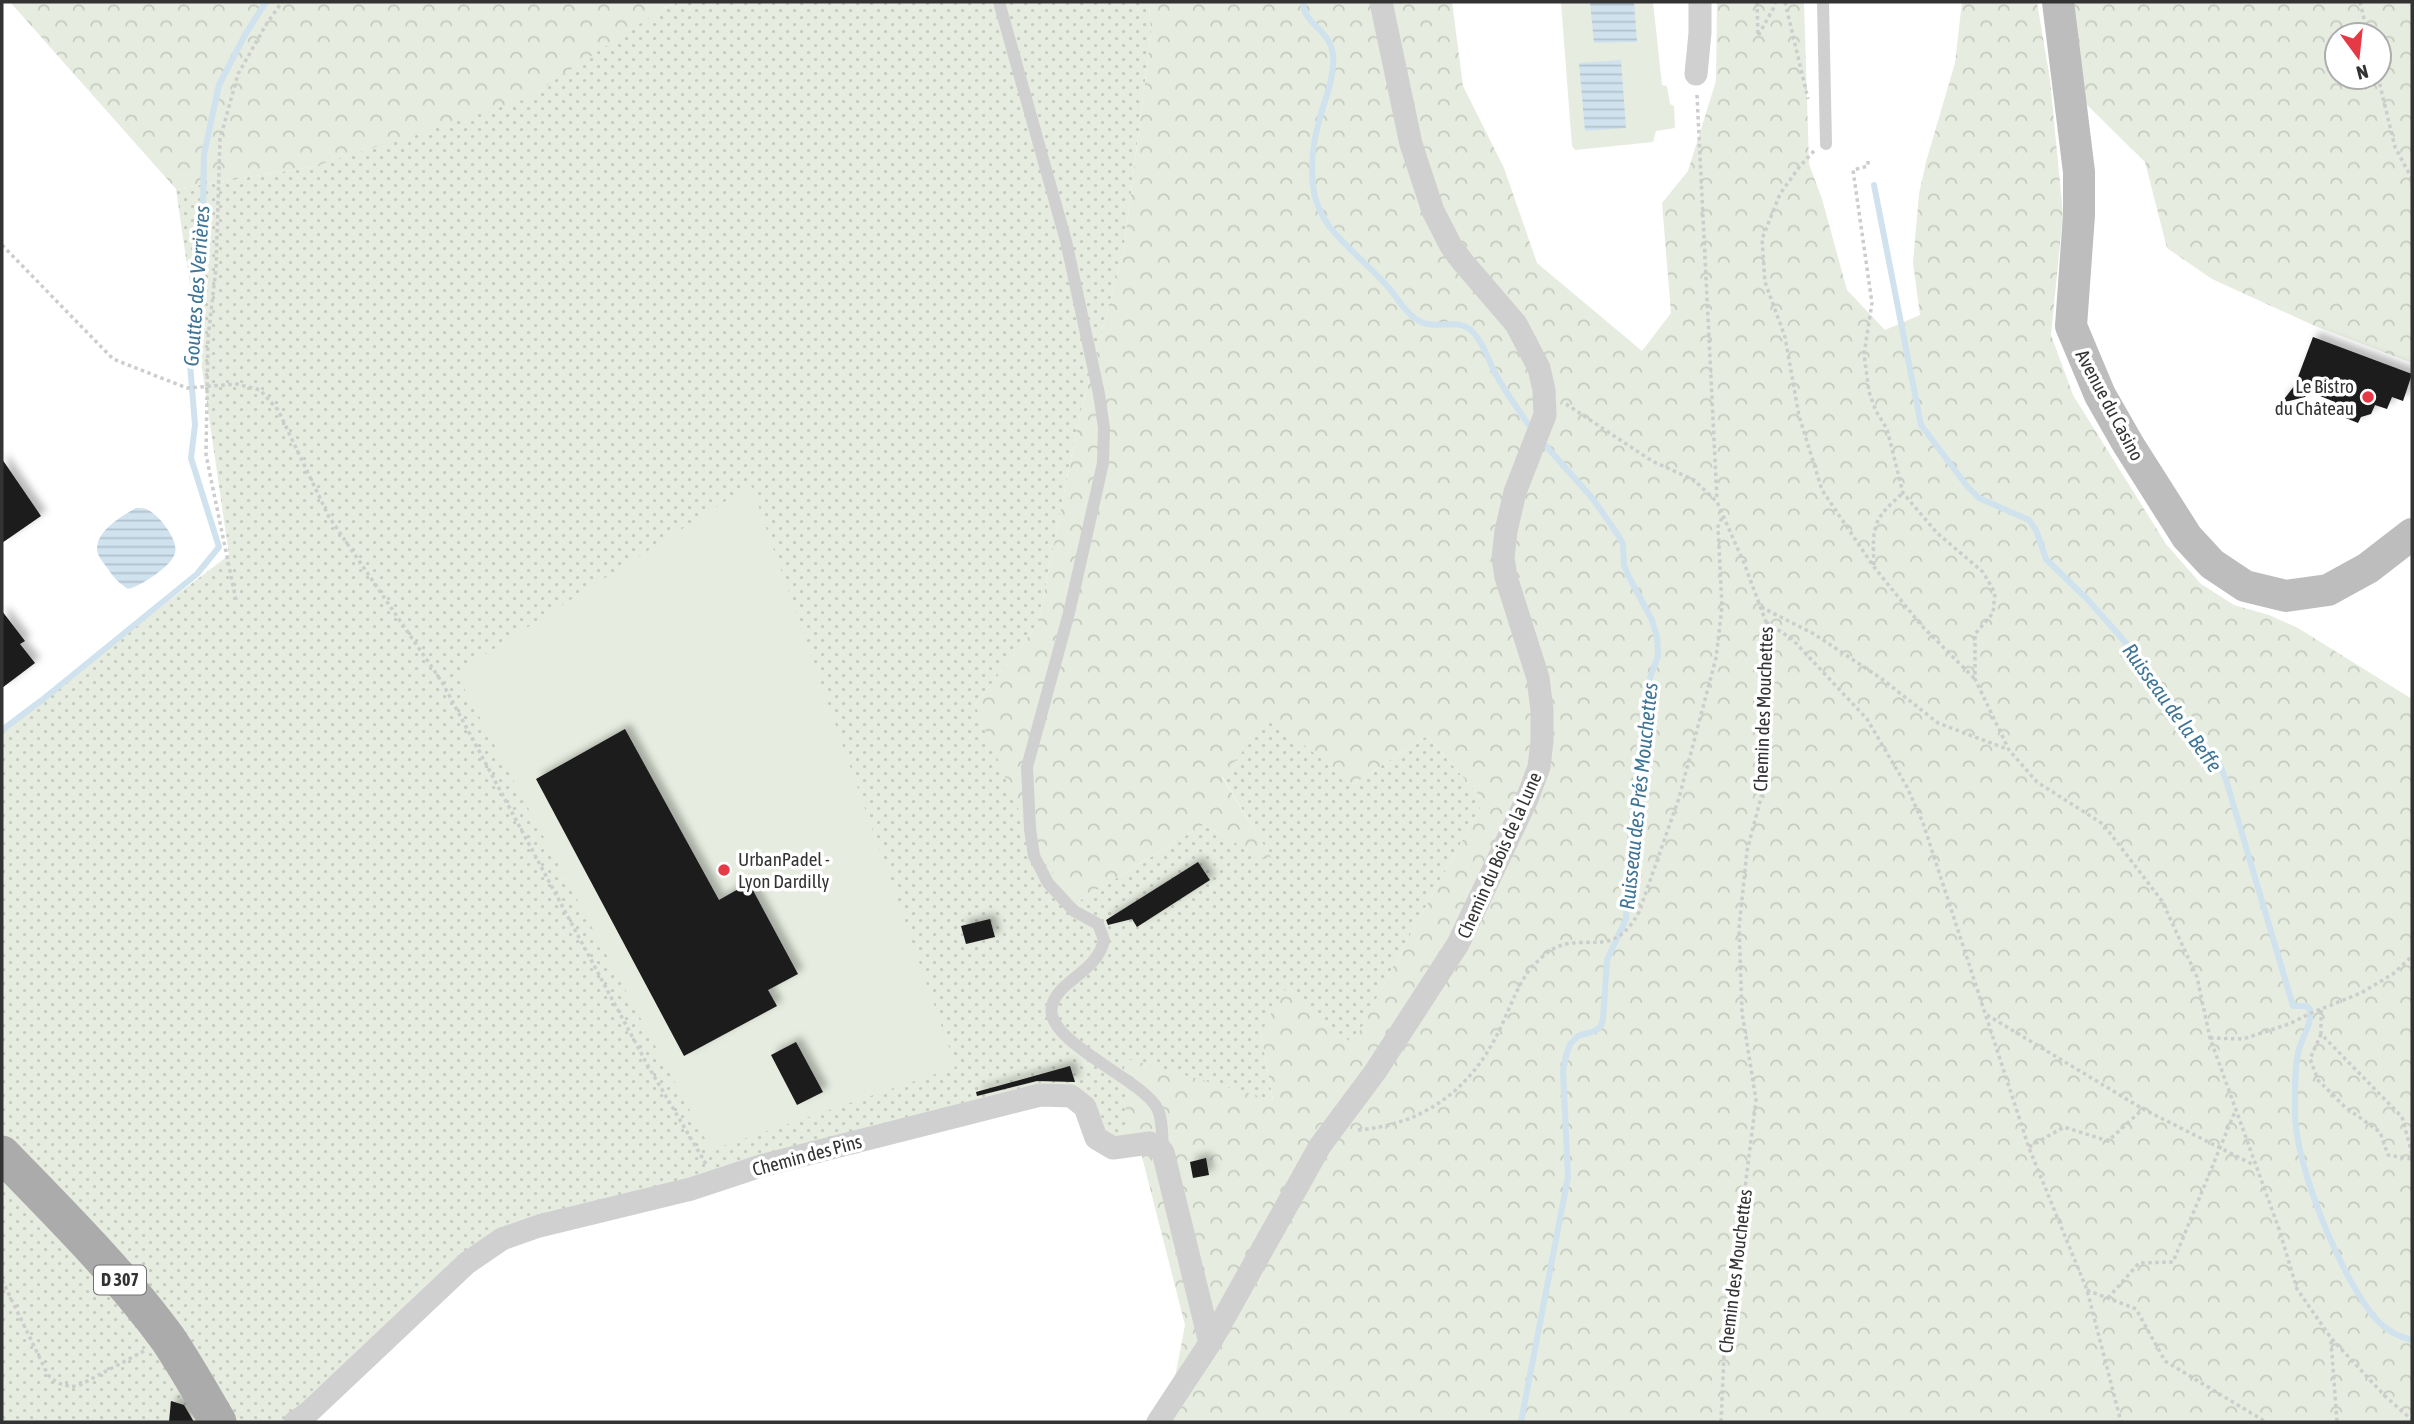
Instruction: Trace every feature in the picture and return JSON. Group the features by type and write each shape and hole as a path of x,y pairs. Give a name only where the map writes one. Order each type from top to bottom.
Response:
{"main road":[{"name":"D 307","path":"2,1154 110,1268 167,1338 218,1422"}],"street":[{"path":"1381,2 1411,144 1433,211 1462,261 1517,324 1539,368 1545,401"},
{"path":"1696,74 1700,2"},
{"name":"Avenue du Casino","path":"2058,2 2079,172 2079,215 2071,326 2100,395 2187,537 2212,564 2245,586 2286,596 2328,590 2368,568 2412,534"},
{"name":"Chemin du Bois de la Lune","path":"1158,1422 1210,1343 1287,1202 1334,1126 1382,1062 1458,944 1527,799 1539,767 1542,710 1538,678 1506,577 1503,558 1515,492 1545,401"},
{"name":"Chemin des Pins","path":"295,1422 309,1412 467,1263 502,1239 539,1226 1040,1095 1071,1096 1085,1107 1096,1138 1113,1148 1150,1143 1163,1152"},
{"path":"1163,1152 1210,1343"}],"lane":[{"path":"999,2 1066,241 1104,428 1103,463 1069,613 1027,767 1034,856 1048,883 1074,911 1098,924 1104,940 1096,960 1056,996 1051,1009 1052,1017 1069,1040 1144,1091 1158,1110 1163,1152"},
{"path":"1823,2 1826,141"}],"path":[{"path":"236,600 206,455 208,338 216,268 220,139 238,74 282,2"},
{"path":"1758,2 1758,36 1774,2"},
{"path":"1785,2 1810,103"},
{"path":"2360,2 2365,21"},
{"path":"1696,74 1717,502"},
{"path":"2381,91 2395,147 2412,179 2412,190"},
{"path":"1826,141 1800,166 1780,194 1762,239 1765,282 1785,337 1799,416 1822,490 1874,567 1921,625 1975,679 2009,750 2037,782 2103,824 2162,901 2197,977 2210,1038 2279,1229 2297,1289 2331,1338 2412,1420"},
{"path":"1868,161 1868,166 1853,170 1872,303 1864,354 1869,392 1876,411 1888,429 1903,493 1937,533 1983,572 1995,593 1993,613 1975,634 1975,679"},
{"path":"2,245 113,359 187,388 237,384 260,390 278,410 329,517 442,682 648,1066 716,1181"},
{"name":"Chemin des Mouchettes","path":"1545,401 1652,461 1694,480 1717,502 1766,622 1765,782 1747,852 1739,928 1742,1012 1756,1100 1724,1355 1721,1422"},
{"path":"1874,567 1873,536 1878,518 1903,493"},
{"path":"1334,1126 1344,1130 1356,1130 1389,1126 1414,1117 1446,1099 1466,1082 1485,1055 1531,967 1551,950 1610,941 1625,933 1632,925 1679,798 1716,658 1722,607 1718,527 1723,514"},
{"path":"1761,607 1814,634 1882,679 1938,723 2009,750"},
{"path":"1766,622 1792,639 1867,719 1907,787 1923,822 2029,1148 2087,1290 2121,1422"},
{"path":"2210,1038 2243,1039 2268,1033 2361,993 2393,974 2412,956"},
{"path":"2320,1010 2321,1034 2310,1059 2318,1080 2344,1107 2381,1132 2388,1155 2412,1156 2402,1117 2321,1034"},
{"path":"1986,1014 2143,1109 2256,1166"},
{"path":"2029,1148 2064,1127 2108,1141 2143,1109"},
{"path":"2108,1298 2139,1263 2173,1262 2236,1109"},
{"path":"2,1280 48,1375 67,1387 78,1386 167,1338"},
{"path":"2087,1290 2136,1309 2165,1361 2266,1422"},
{"path":"2331,1338 2337,1422"}],"green space":[{"path":"10,2 678,2 664,8 526,99 316,166 176,189"},
{"path":"678,2 1149,2 1151,35 1124,247 1078,423 1038,624 975,705 1079,901 1203,825 1275,864 1222,776 1270,717 1353,784 1427,736 1484,801 1353,1045 1261,1033 1273,1101 1127,1136 1113,1148 1071,1096 502,1239 295,1422 2,1422 2,728 229,555 176,189 316,166"},
{"path":"1149,2 1452,2 1463,86 1504,168 1537,263 1642,351 1671,313 1662,203 1688,171 1716,81 1717,2 1804,2 1809,164 1822,199 1847,290 1885,330 1920,315 1913,263 1919,194 1955,63 1962,2 2037,2 2050,80 2063,214 2051,335 2073,395 2166,544 2201,584 2234,605 2269,615 2298,628 2412,699 2412,1422 1158,1422 1170,1404 1185,1325 1139,1145 1127,1137 1124,1058 1273,1100 1261,1033 1284,989 1353,1044 1484,801 1427,736 1353,784 1270,718 1222,777 1276,865 1203,825 1079,901 1038,856 975,705 1038,624 1078,423 1124,247 1151,35"},
{"path":"1561,2 1653,2 1662,85 1667,86 1670,104 1674,106 1675,128 1656,131 1653,142 1575,150 1572,146"},
{"path":"2067,2 2412,2 2412,363 2315,326 2212,279 2167,248 2145,162 2082,100"},
{"name":"UrbanPadel - Lyon Dardilly","path":"751,485 956,1067 711,1150 456,673"}],"water":[{"path":"1590,2 1634,2 1637,42 1594,43"},
{"path":"1621,60 1626,128 1585,131 1579,63"},
{"path":"136,508 151,512 162,521 174,541 175,553 168,564 155,575 128,589 112,575 99,557 97,549 106,530"}],"building":[{"path":"2313,337 2412,374 2403,401 2392,397 2387,409 2375,405 2371,414 2361,417 2358,423 2331,412 2335,402 2310,392 2305,397 2281,403 2295,385"},
{"path":"2,459 41,516 2,543"},
{"path":"2,611 25,641 20,644 35,663 2,688"},
{"path":"625,729 719,900 749,883 798,974 768,990 777,1006 684,1056 536,779"},
{"path":"1198,862 1210,880 1137,927 1132,919 1108,925 1106,920"},
{"path":"990,919 995,937 966,944 961,926"},
{"path":"796,1042 823,1092 797,1105 771,1055"},
{"path":"1070,1066 1075,1082 1037,1081 977,1096 976,1092"},
{"path":"1206,1158 1209,1175 1193,1178 1190,1162"},
{"path":"171,1401 184,1405 194,1422 169,1422"}],"waterway":[{"name":"Gouttes des Verrières","path":"2,730 197,574 219,547 191,458 195,425 189,352 202,266 204,154 219,85 246,33 266,2"},
{"name":"Ruisseau des Prés Mouchettes","path":"1303,2 1307,16 1327,39 1333,55 1331,79 1316,136 1312,164 1314,192 1324,218 1416,319 1434,325 1460,325 1476,335 1495,373 1533,431"},
{"name":"Ruisseau de la Beffe","path":"1874,185 1921,425 1979,498 2029,520 2036,530 2046,559 2088,600 2134,652 2220,765 2293,1006 2306,1006 2310,1009 2308,1025 2297,1056 2295,1113 2297,1135 2312,1191 2335,1251 2363,1301 2384,1326 2397,1335 2412,1340"},
{"name":"Ruisseau des Prés Mouchettes","path":"1521,1422 1568,1177 1563,1071 1570,1044 1578,1036 1595,1031 1601,1026 1607,960 1626,919 1628,857 1646,689 1658,656 1657,637 1652,620 1624,565 1623,544 1593,499 1540,439"}],"place":[{"name":"Le Bistro du Château","path":"2368,397"},
{"name":"UrbanPadel - Lyon Dardilly","path":"724,870"}]}
